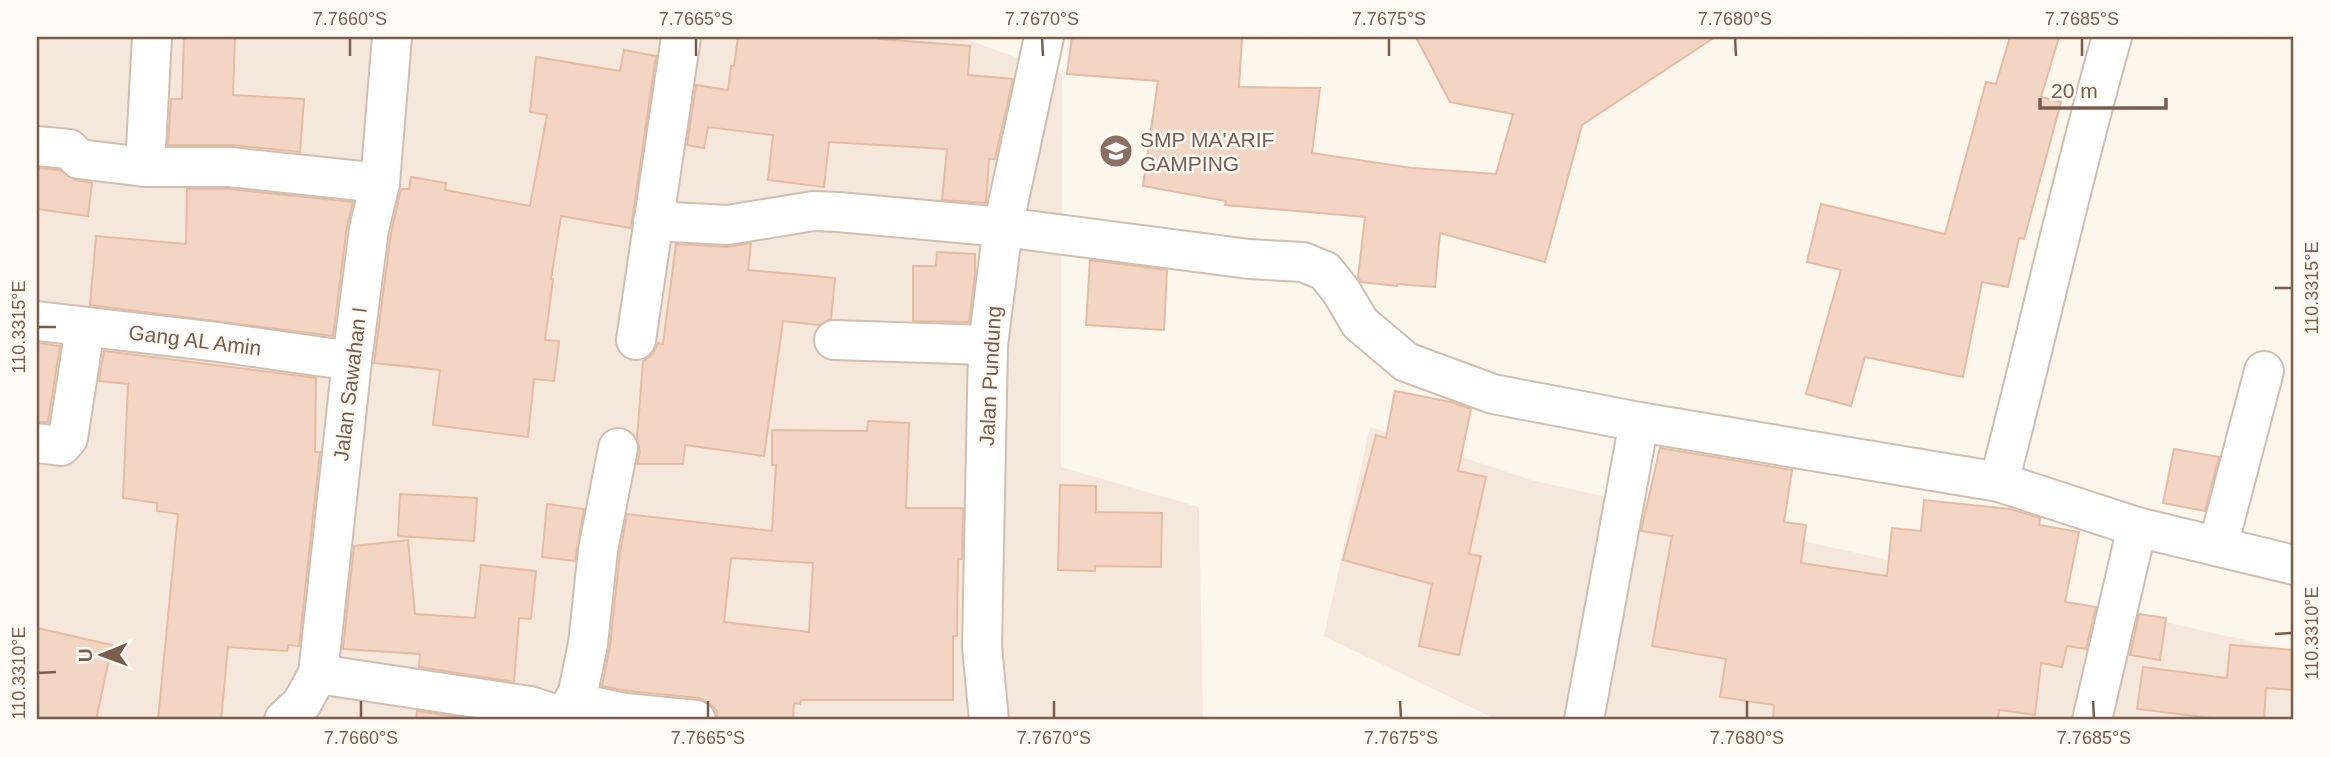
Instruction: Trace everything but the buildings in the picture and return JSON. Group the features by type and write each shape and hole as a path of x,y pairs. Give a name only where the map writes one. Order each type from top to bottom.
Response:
{"street":[{"path":"145,167 152,37"},
{"name":"Jalan Sawahan I","path":"284,720 302,703 318,674 352,361 369,229 380,183 392,37"},
{"path":"636,340 681,37"},
{"name":"Jalan Pundung","path":"989,720 982,646 988,345 1003,227 1044,37"},
{"path":"1999,482 2062,222 2112,37"},
{"path":"37,146 69,149 79,159 145,167 230,167 380,183"},
{"path":"653,221 728,225 813,211 1003,227 1249,259 1303,262 1325,271 1341,291 1360,323 1406,362 1493,394 1639,422 1999,482 2137,527 2294,565"},
{"name":"Gang AL Amin","path":"37,321 352,361"},
{"path":"37,443 61,446 68,438 85,328"},
{"path":"834,340 988,345"},
{"path":"2218,546 2264,371"},
{"path":"1584,720 1639,422"},
{"path":"566,714 578,692 588,644 598,550 618,448"},
{"path":"2092,720 2137,527"},
{"path":"318,674 530,706 551,713 625,713 696,720"}],"shaded area":[{"path":"37,37 960,37 1062,74 1061,467 1199,507 1203,720 37,720"},
{"path":"1370,427 1531,480 2294,651 2294,720 1497,720 1324,636"}],"place":[{"name":"SMP MA'ARIF GAMPING","path":"1116,151"}]}
